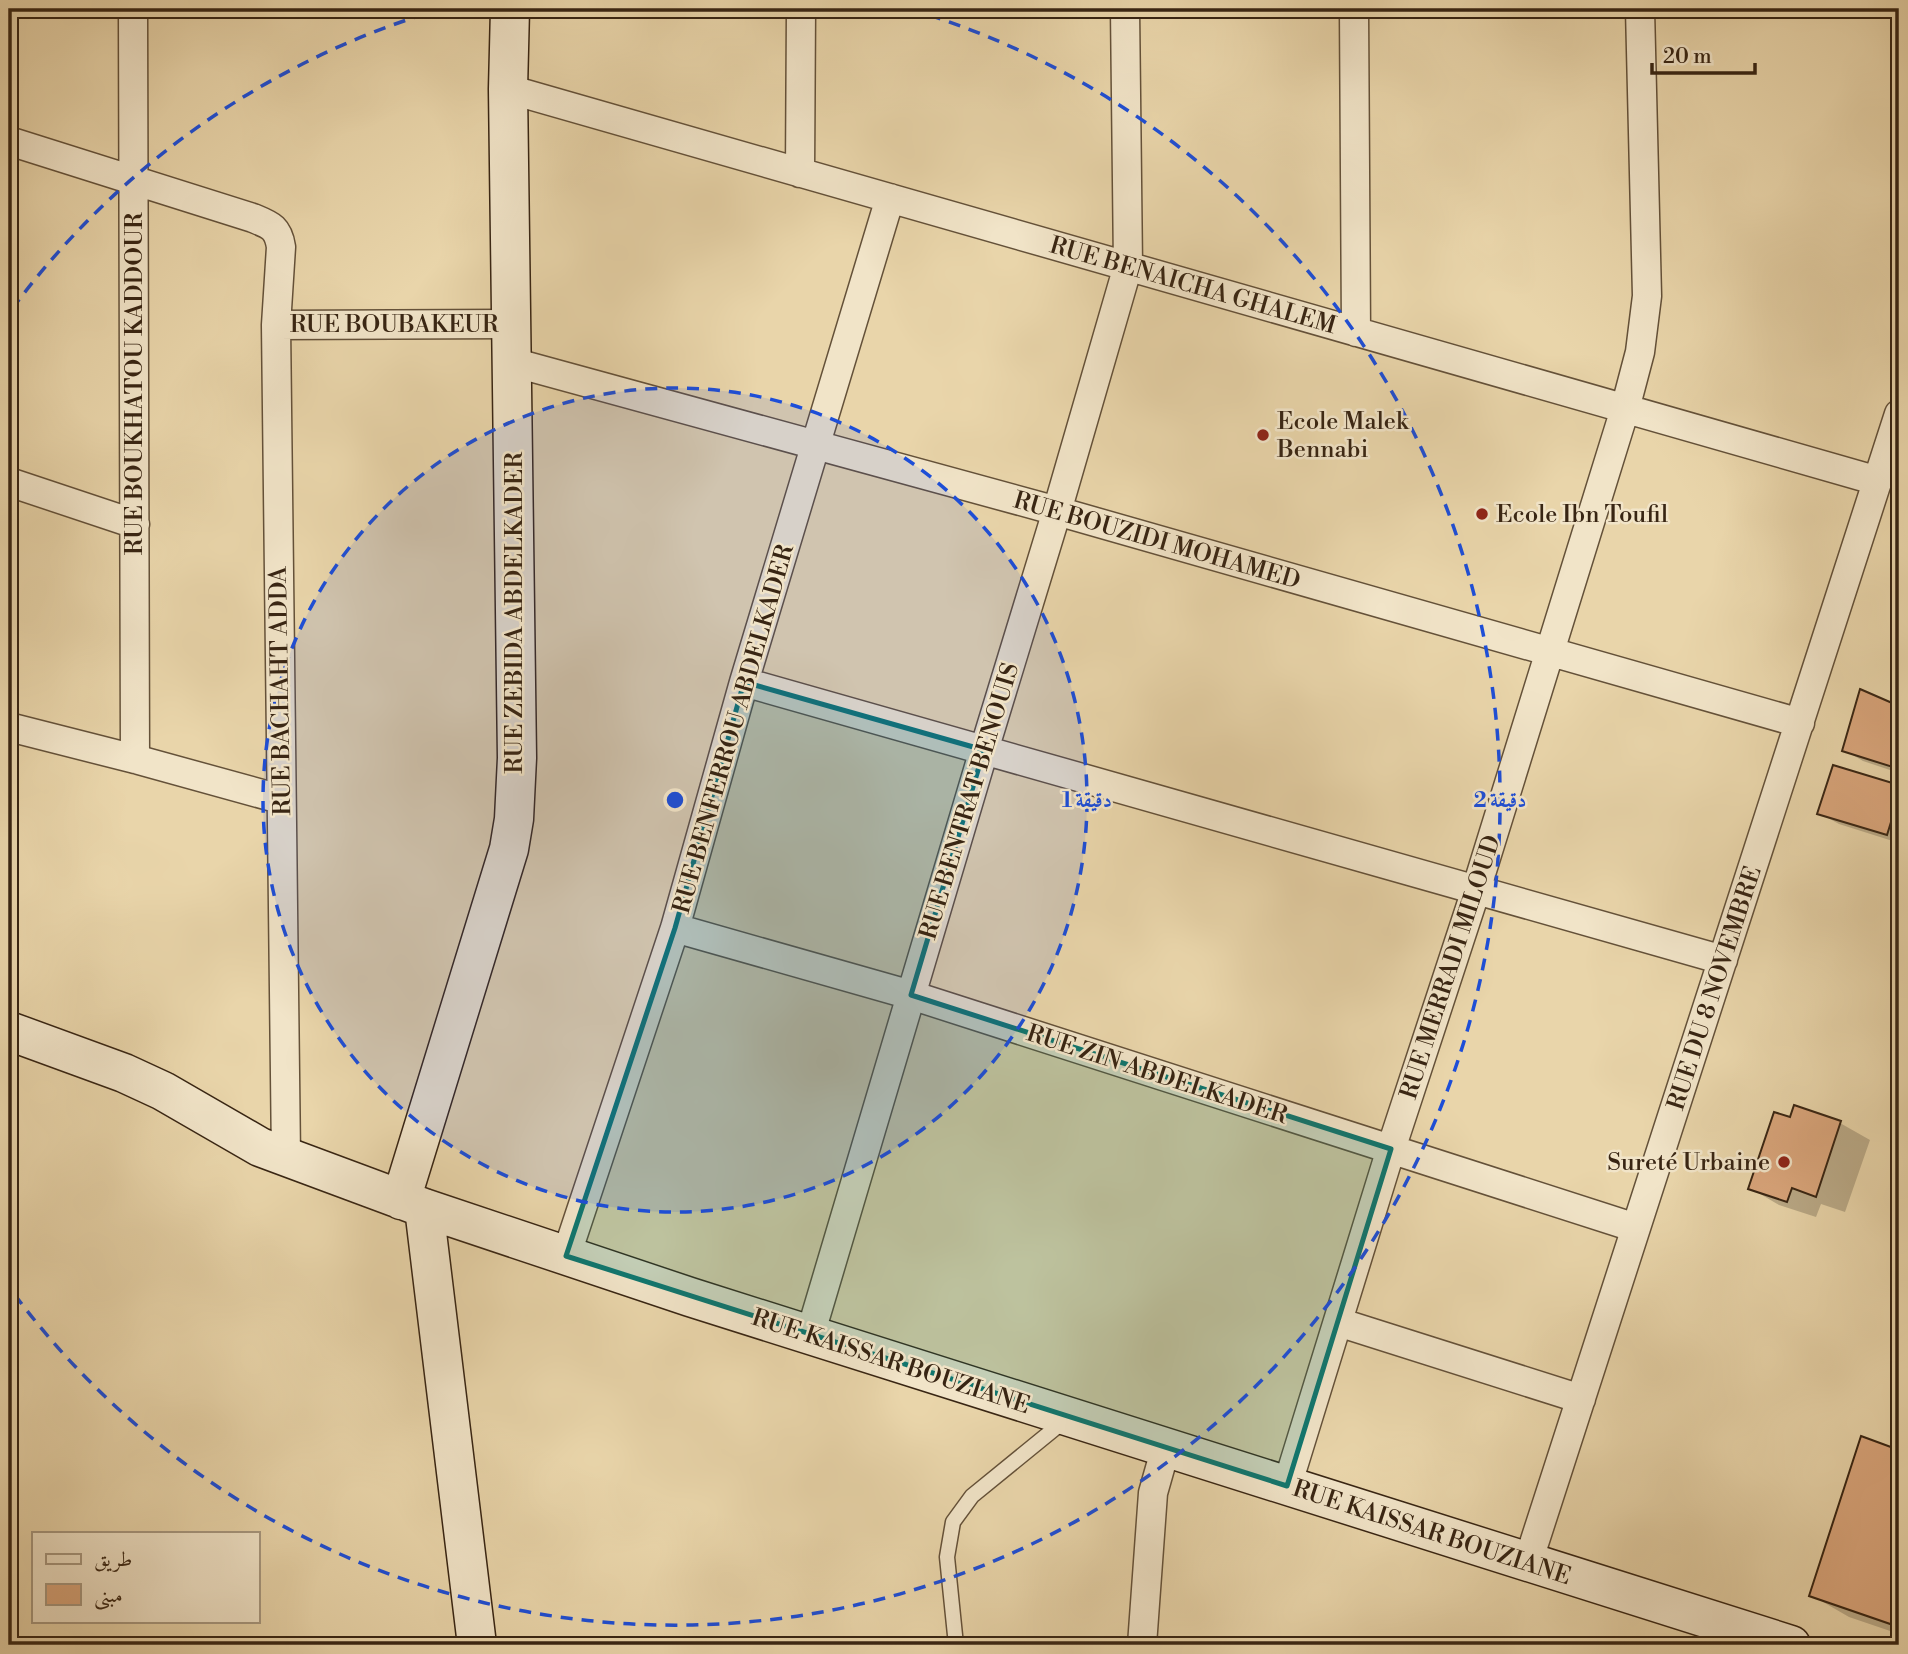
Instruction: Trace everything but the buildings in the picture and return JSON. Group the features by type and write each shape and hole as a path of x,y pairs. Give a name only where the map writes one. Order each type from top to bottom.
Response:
{"street":[{"name":"RUE BOUKHATOU KADDOUR","path":"133,9 135,759"},
{"name":"RUE ZEBIDA ABDELKADER","path":"412,1204 509,849 514,818 517,758 508,89 510,9"},
{"path":"800,173 801,9"},
{"name":"RUE BENTRAT BENOUIS","path":"810,1335 1128,267 1125,9"},
{"path":"1354,9 1356,332"},
{"name":"RUE MERRADI MILOUD","path":"1287,1486 1391,1149 1476,890 1625,409 1640,352 1647,296 1640,9"},
{"name":"RUE BENAICHA GHALEM","path":"508,89 1878,481"},
{"path":"9,141 134,180"},
{"name":"RUE BACHAHT ADDA","path":"134,180 253,218 273,228 279,235 281,247 276,324 286,1157"},
{"name":"RUE BENFERROU ABDELKADER","path":"566,1256 675,928 744,682 890,198"},
{"name":"RUE BOUBAKEUR","path":"276,324 512,324"},
{"name":"RUE BOUZIDI MOHAMED","path":"512,362 1057,511 1800,723"},
{"name":"RUE DU 8 NOVEMBRE","path":"1528,1562 1899,414"},
{"path":"9,482 135,524"},
{"path":"744,682 1723,960"},
{"path":"9,727 281,799"},
{"name":"RUE ZIN ABDELKADER","path":"675,928 911,995 1636,1228"},
{"name":"RUE KAISSAR BOUZIANE","path":"9,1031 124,1073 163,1091 260,1147 412,1204 810,1335 1791,1645"},
{"path":"412,1204 477,1645"},
{"path":"1338,1322 1581,1399"},
{"path":"1142,1645 1153,1493 1166,1447"}],"lane":[{"path":"956,1645 947,1557 953,1522 972,1496 1069,1417"}],"highlighted area":[{"path":"744,682 984,750 911,995 1391,1149 1287,1486 566,1256 675,928"}],"place":[{"name":"Ecole Malek Bennabi","path":"1263,435"},
{"name":"Ecole Ibn Toufil","path":"1482,514"},
{"name":"Sureté Urbaine","path":"1784,1162"}]}
